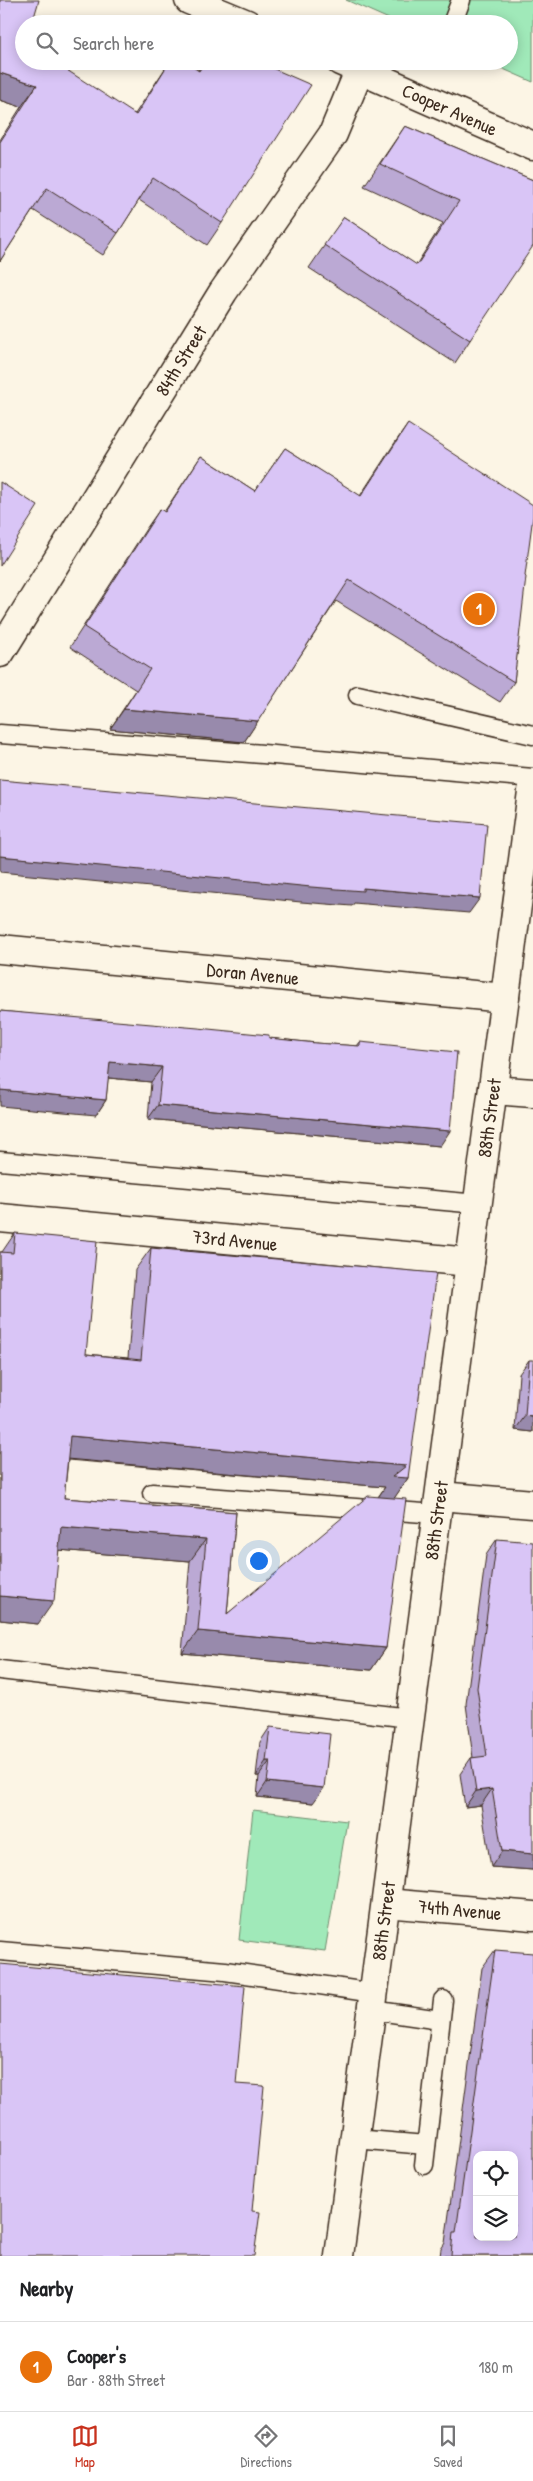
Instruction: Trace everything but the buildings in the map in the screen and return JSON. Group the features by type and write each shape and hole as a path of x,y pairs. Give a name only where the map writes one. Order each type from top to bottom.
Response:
{"street":[{"path":"189,0 225,15"},
{"name":"84th Street","path":"0,653 223,292 332,134 349,70"},
{"name":"Cooper Avenue","path":"361,70 533,146"},
{"name":"88th Street","path":"339,2256 533,784"},
{"name":"Doran Avenue","path":"0,949 505,998"},
{"path":"493,1090 533,1094"},
{"name":"73rd Avenue","path":"0,1218 470,1262"},
{"path":"438,1505 533,1504"},
{"name":"74th Avenue","path":"386,1903 533,1916"}],"lane":[{"path":"455,15 461,0"},
{"path":"358,694 533,735"},
{"path":"0,734 533,778"},
{"path":"0,1160 478,1204"},
{"path":"152,1493 438,1505"},
{"path":"0,1670 410,1718"},
{"path":"0,1951 225,1971 373,2002 440,2020"},
{"path":"424,2164 443,2000"},
{"path":"355,2139 426,2145"}],"green space":[{"path":"346,0 533,0 533,82 506,70 518,70 518,15 380,15"},
{"path":"253,1810 347,1821 325,1951 239,1940"}],"place":[{"name":"Cooper's","path":"479,609"}]}
